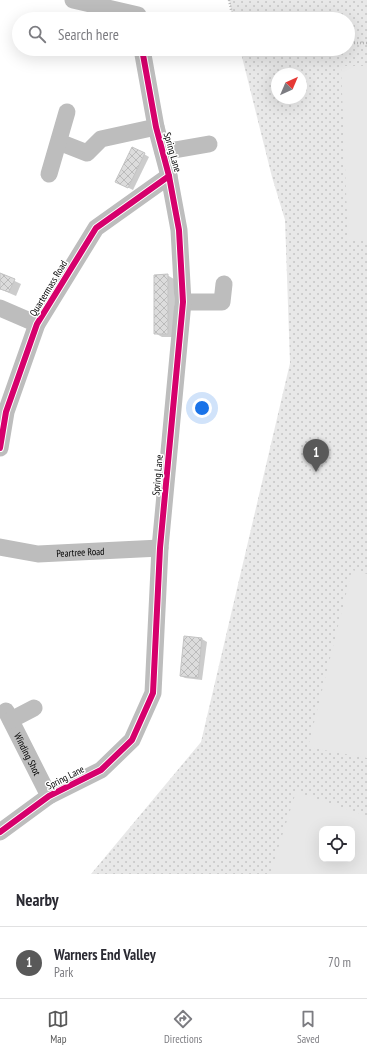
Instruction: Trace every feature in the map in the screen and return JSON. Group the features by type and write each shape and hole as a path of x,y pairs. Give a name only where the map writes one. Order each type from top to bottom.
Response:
{"street":[{"path":"73,0 138,11"},
{"name":"Spring Lane","path":"0,832 49,796 101,770 132,740 153,693 160,548 183,302 179,230 170,176 156,127 143,56"},
{"path":"48,174 67,112"},
{"path":"59,142 87,154 101,139 156,127"},
{"path":"163,152 210,144"},
{"name":"Quartermass Road","path":"0,448 6,412 38,324 96,228 170,176"},
{"path":"183,302 222,302 224,284"},
{"path":"0,308 38,324"},
{"name":"Peartree Road","path":"0,547 38,554 160,548"},
{"name":"Winding Shot","path":"34,708 8,716 49,796"}],"path":[{"path":"229,0 232,12"},
{"path":"355,44 367,43"}],"shaded area":[{"path":"229,0 367,0 367,874 91,874 201,742 290,363 285,220 272,177 242,56 355,56 355,12 232,12"},
{"path":"341,66 367,66 367,239 348,239"},
{"path":"352,570 367,574 367,758 308,747"},
{"path":"296,792 367,816 367,874 270,874"}],"building":[{"path":"132,147 145,153 128,188 115,182"},
{"path":"0,273 15,279 9,292 0,289"},
{"path":"168,274 168,334 154,334 154,275"},
{"path":"184,636 202,638 198,678 180,676"}],"cycle path":[{"path":"0,832 49,796 101,770 132,740 153,693 160,548 183,302 179,230 169,176 156,127 143,56"},
{"path":"0,448 6,412 37,324 96,228 169,176"}],"place":[{"name":"Warners End Valley","path":"316,472"}]}
